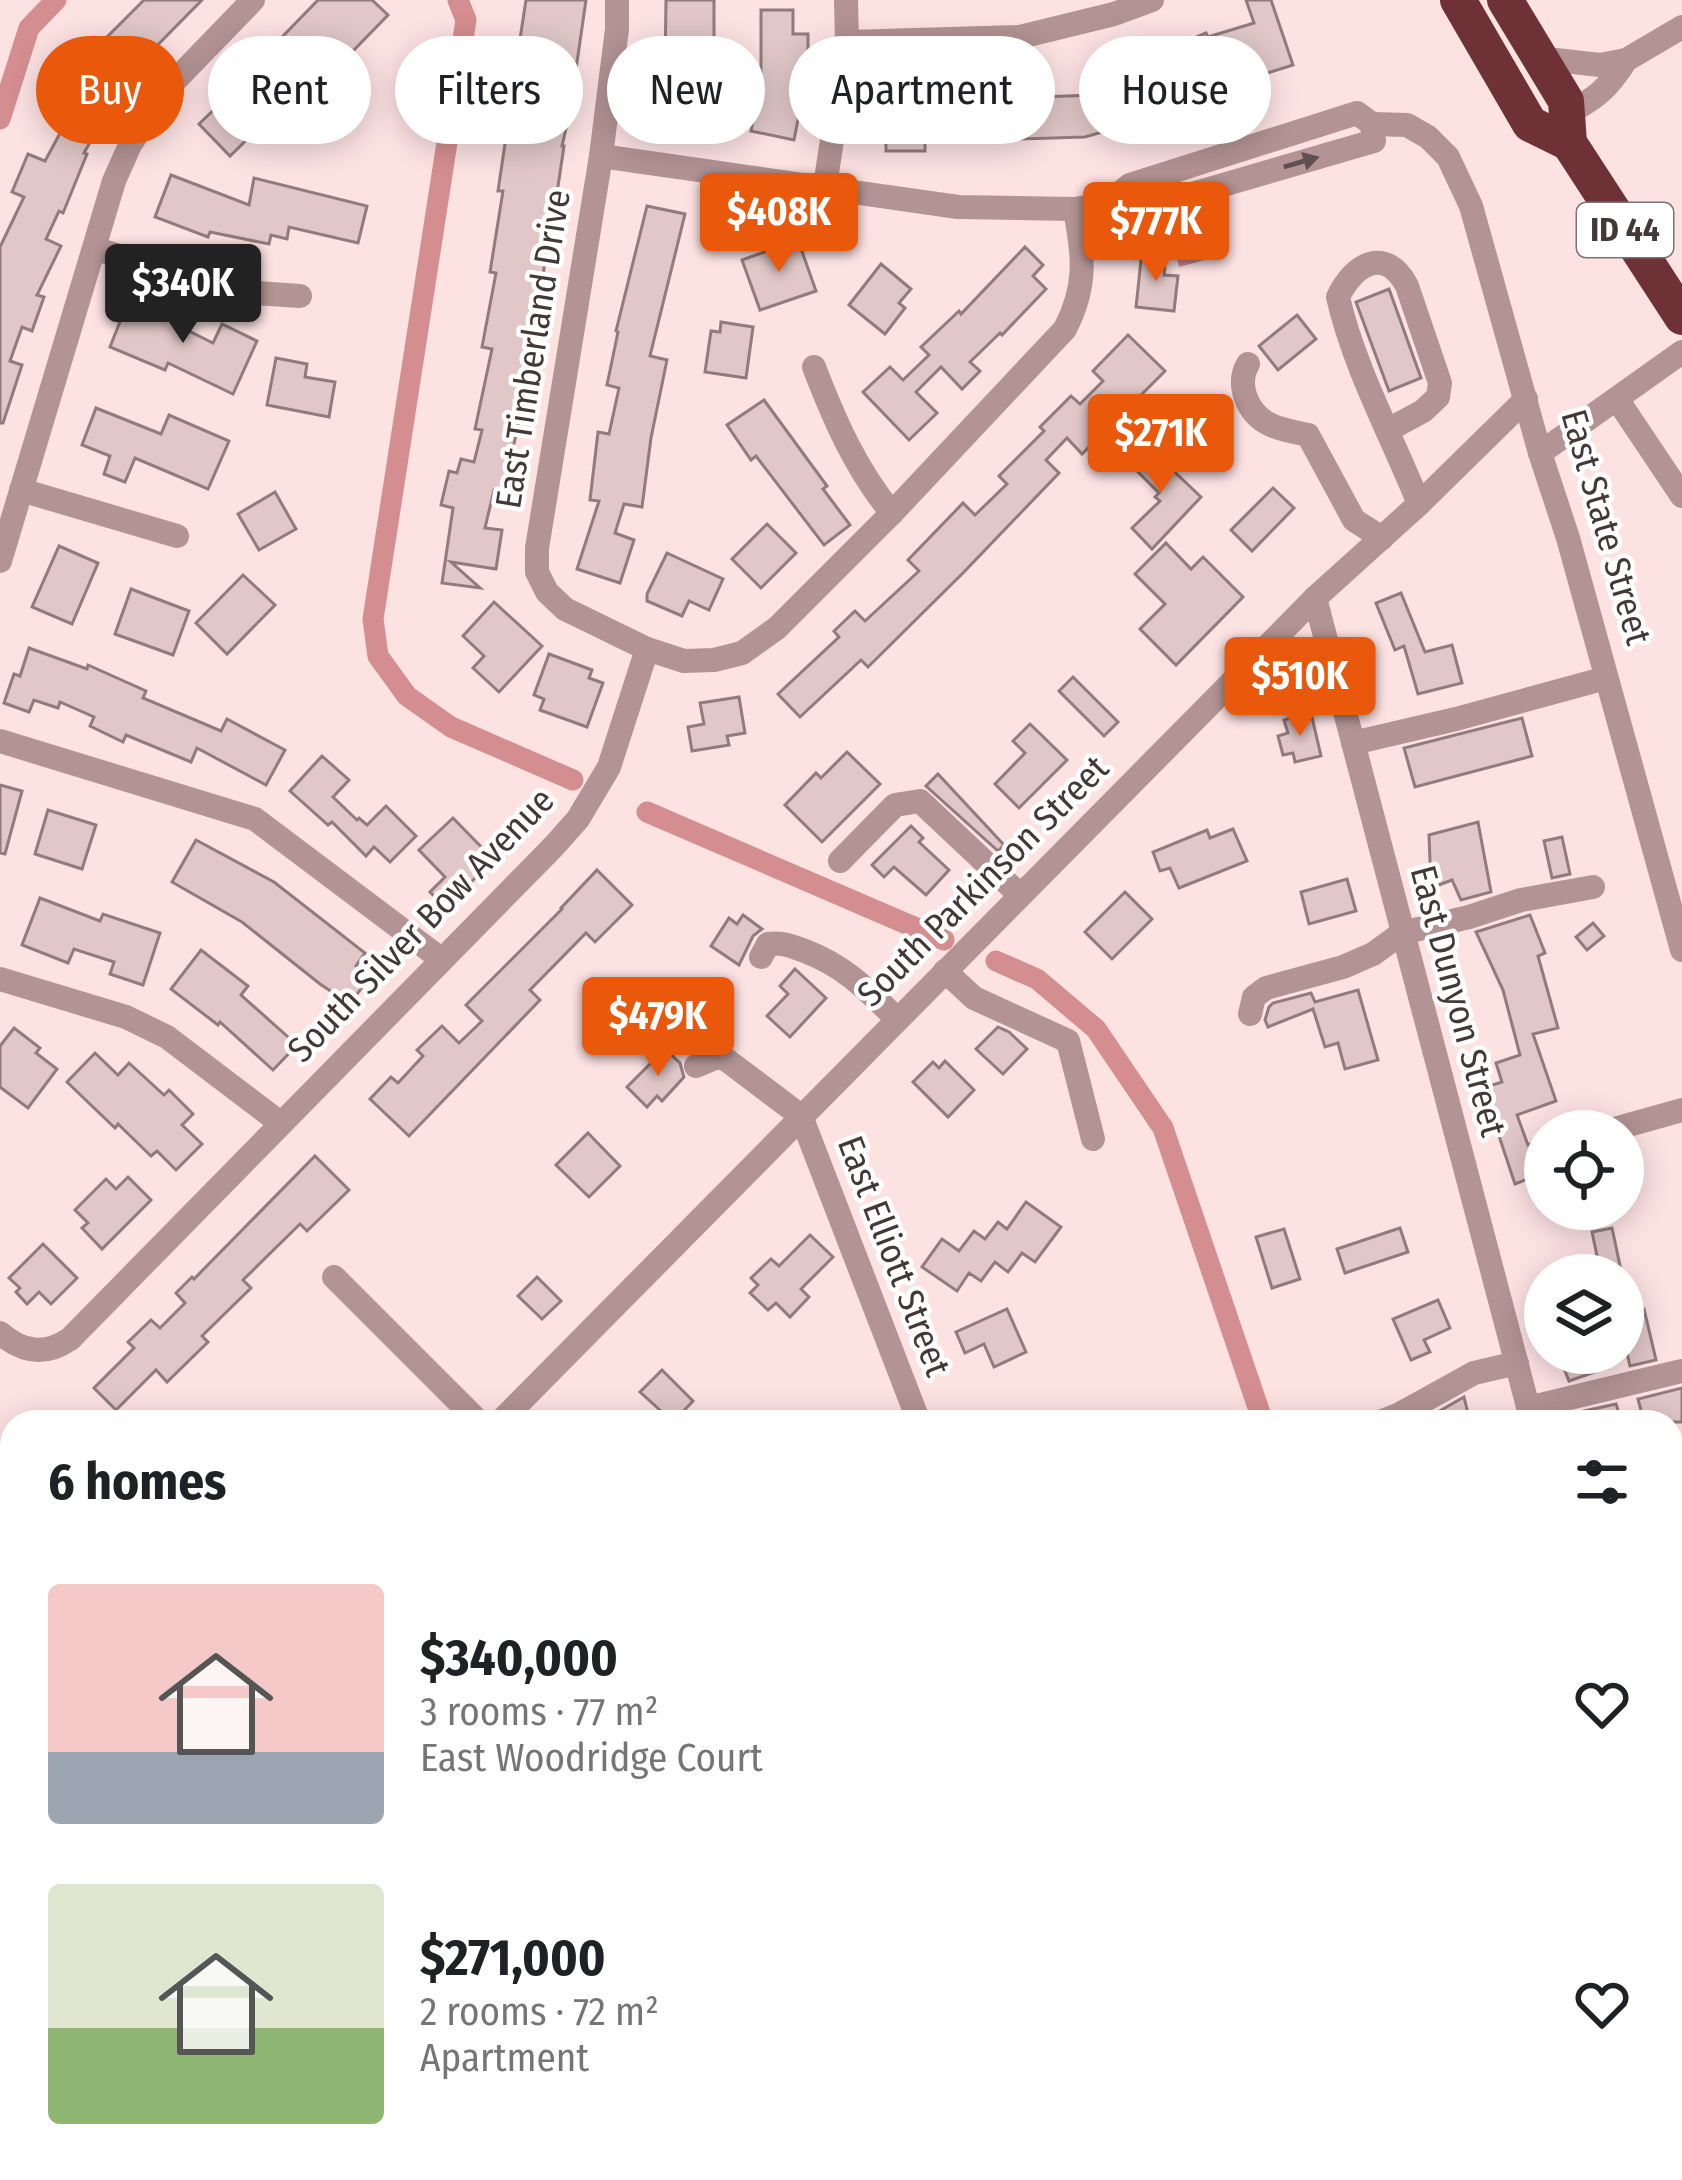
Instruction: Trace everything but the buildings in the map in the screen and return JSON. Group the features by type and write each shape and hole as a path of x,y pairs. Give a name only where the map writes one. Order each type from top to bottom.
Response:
{"highway":[{"name":"ID 44","path":"1458,0 1530,124 1568,129"},
{"name":"ID 44","path":"1505,0 1566,101 1568,129 1682,317"}],"street":[{"path":"0,561 114,181 130,145 149,112 186,67 253,0"},
{"name":"East Timberland Drive","path":"617,0 601,156 537,548 537,572 547,592 565,609 647,649"},
{"path":"846,0 847,36"},
{"path":"1024,36 1152,0"},
{"path":"1538,58 1600,65 1626,60 1682,27"},
{"path":"1568,129 1611,84 1626,60"},
{"name":"East State Street","path":"1075,209 1107,203 1137,210 1374,140 1372,124 1407,125 1428,136 1448,158 1471,206 1682,950"},
{"path":"825,186 831,144"},
{"path":"601,156 958,207 1075,209 1084,262 1076,308 1065,329 777,628 742,652 714,660 684,661 647,649"},
{"path":"96,248 241,292 300,296"},
{"path":"1388,430 1423,411 1438,397 1440,383 1400,272 1384,261 1369,262 1350,278 1338,297 1342,314 1388,430 1419,504"},
{"path":"1540,453 1682,352"},
{"path":"1248,364 1242,374 1243,387 1258,416 1307,435 1354,520 1382,538"},
{"path":"814,367 851,452 892,513"},
{"path":"1617,398 1682,496"},
{"name":"South Parkinson Street","path":"512,1410 1315,598 1526,399"},
{"path":"21,490 177,536"},
{"name":"East Dunyon Street","path":"1315,598 1529,1410"},
{"name":"South Silver Bow Avenue","path":"0,1333 20,1347 41,1351 70,1339 554,846 578,818 609,767 647,649"},
{"path":"1353,743 1606,678"},
{"path":"0,741 255,819 442,959"},
{"path":"839,861 895,805 920,800 1020,896"},
{"path":"1250,1014 1254,997 1266,988 1343,967 1373,954 1402,933 1521,900 1593,887"},
{"path":"761,957 768,944 781,942 828,960 860,981 897,1019"},
{"path":"945,971 974,998 1068,1041 1093,1139"},
{"path":"0,979 126,1017 167,1037 279,1122"},
{"path":"696,1066 724,1058 801,1116"},
{"path":"1644,1121 1682,1111"},
{"name":"East Elliott Street","path":"801,1116 914,1410"},
{"path":"334,1277 467,1410"},
{"path":"1407,1410 1474,1373 1517,1363"},
{"path":"1547,1410 1682,1371"}],"shaded area":[{"path":"1207,241 1212,258 1179,267 1175,250"}],"waterway":[{"path":"0,119 29,28 56,0"},
{"path":"458,0 466,20 373,619 378,656 407,696 451,727 573,780"},
{"path":"647,812 944,940"},
{"path":"996,961 1037,979 1096,1029 1163,1128 1259,1410"}]}
